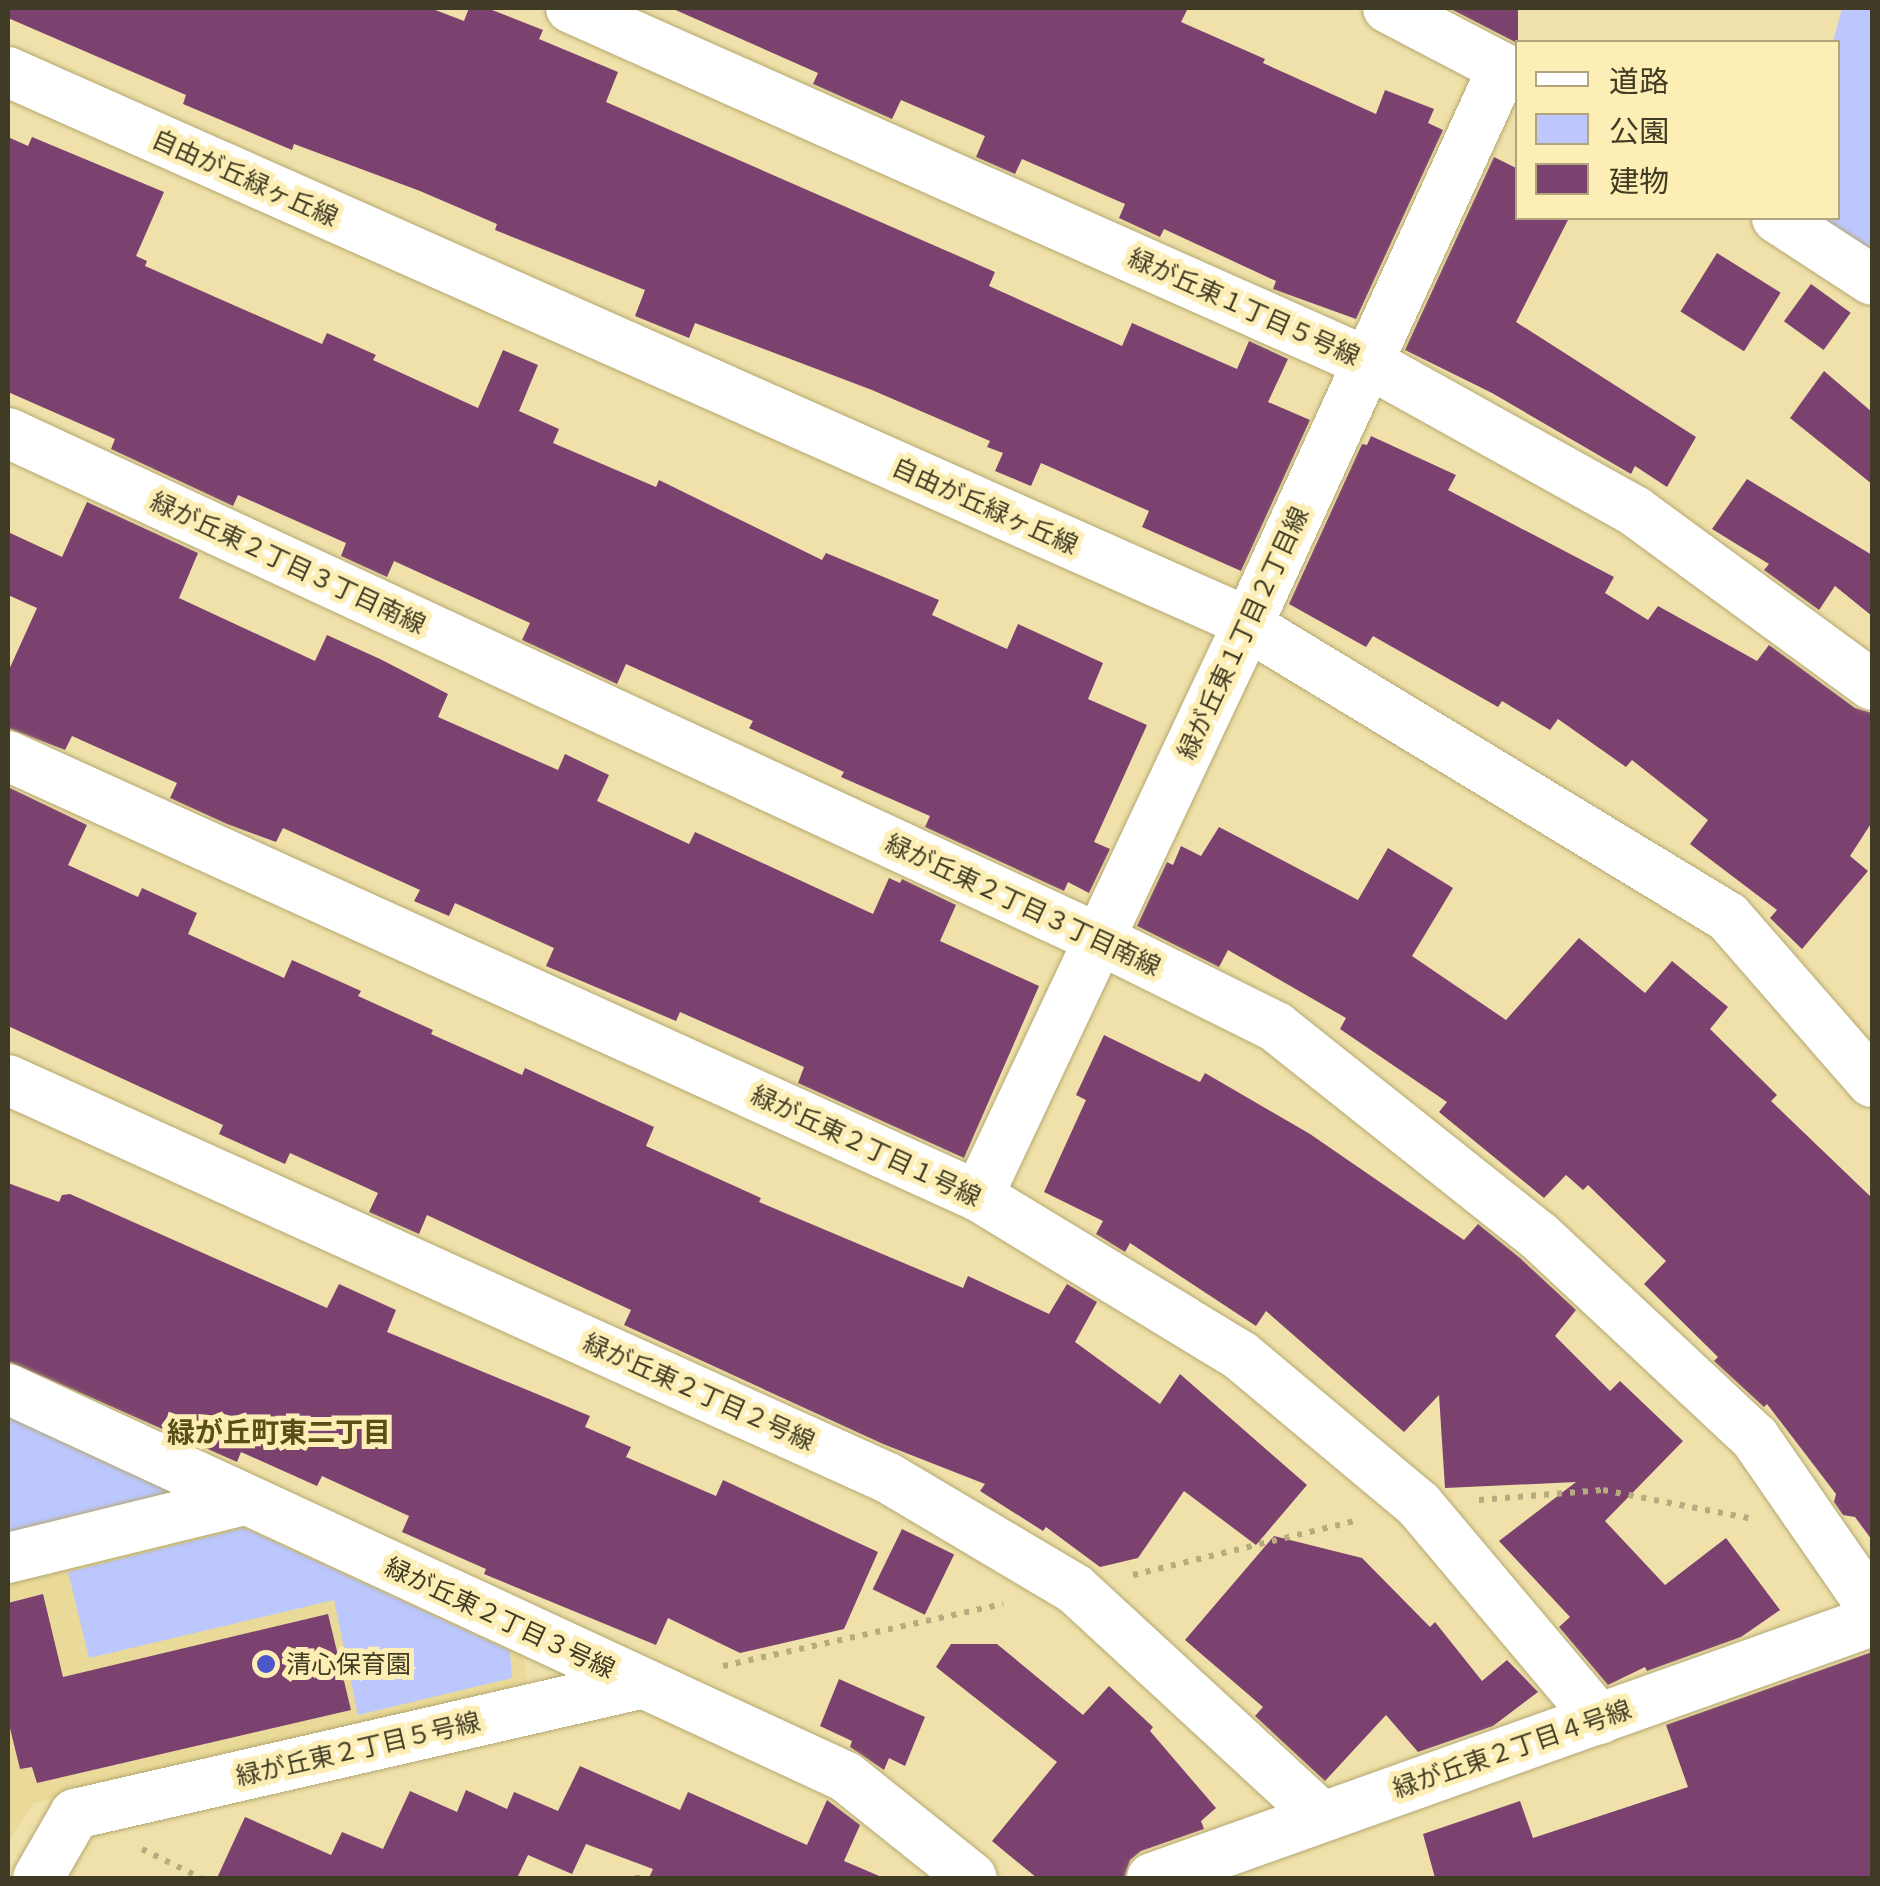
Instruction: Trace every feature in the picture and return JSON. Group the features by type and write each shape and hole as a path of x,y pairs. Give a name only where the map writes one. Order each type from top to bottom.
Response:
{"street":[{"name":"緑が丘東１丁目５号線","path":"571,8 1368,362 1636,512 1872,685"},
{"path":"1388,8 1510,72"},
{"name":"自由が丘緑ヶ丘線","path":"8,72 1247,626 1728,917 1872,1082"},
{"name":"緑が丘東１丁目２丁目線","path":"978,1196 1368,362 1510,72"},
{"path":"1780,220 1872,280"},
{"name":"緑が丘東２丁目３丁目南線","path":"8,433 1099,938 1276,1028 1539,1236 1755,1438 1872,1607"},
{"name":"緑が丘東２丁目１号線","path":"8,756 978,1196 1241,1356 1419,1505 1599,1719"},
{"name":"緑が丘東２丁目２号線","path":"8,1080 888,1478 1075,1589 1320,1816"},
{"name":"緑が丘東２丁目３号線","path":"8,1390 846,1777 972,1878"},
{"path":"8,1558 244,1500"},
{"name":"緑が丘東２丁目４号線","path":"1152,1878 1872,1621"},
{"name":"緑が丘東２丁目５号線","path":"38,1878 74,1814 640,1684"}],"path":[{"path":"716,1667 1075,1589 1419,1505 1603,1490 1820,1532"},
{"path":"635,1878 646,1878"}],"shaded area":[{"name":"清心保育園","path":"243,1520 522,1646 527,1683 34,1803 8,1842 8,1577"}],"green space":[{"path":"1842,8 1872,8 1872,255 1822,220 1840,220 1840,40 1834,40"},
{"path":"8,1389 244,1500 8,1558"},
{"path":"244,1528 510,1651 512,1678 358,1715 334,1600 89,1658 68,1572"}],"building":[{"path":"8,8 430,8 464,21 469,8 487,8 543,30 539,39 618,72 606,102 995,272 989,286 1122,346 1132,323 1237,369 1249,341 1288,359 1268,402 1310,420 1241,571 1142,527 1149,511 1041,463 1031,486 995,471 1003,453 987,447 990,441 872,390 695,323 689,338 635,316 645,290 495,230 497,224 420,191 294,144 292,150 183,104 186,95 8,18"},
{"path":"671,8 1188,8 1181,22 1265,59 1263,63 1376,114 1385,90 1434,109 1428,123 1443,130 1356,319 1273,289 1276,281 1164,229 1160,237 1119,218 1125,204 1022,159 1015,174 976,157 985,136 901,100 892,119 813,84 818,73"},
{"path":"1449,8 1518,8 1515,42"},
{"path":"8,137 28,146 32,137 164,192 136,256 147,261 145,266 322,344 327,333 376,355 373,360 478,408 503,350 538,365 519,411 559,429 553,443 656,487 659,480 822,560 826,553 939,600 932,615 1007,649 1018,624 1103,663 1088,699 1147,725 1094,842 1110,849 1089,893 1068,882 1064,891 925,827 930,816 841,777 844,772 749,728 753,721 626,664 617,684 522,640 530,623 394,561 387,577 341,556 346,543 238,495 233,506 111,449 115,439 8,392"},
{"path":"1494,157 1515,168 1515,220 1568,220 1516,322 1696,437 1667,487 1635,466 1631,474 1492,393 1405,350"},
{"path":"1717,253 1781,293 1744,351 1680,312"},
{"path":"1811,284 1851,313 1824,350 1784,321"},
{"path":"1824,371 1872,412 1872,484 1790,418"},
{"path":"1371,436 1456,475 1448,490 1614,577 1605,593 1648,620 1658,606 1757,661 1769,645 1855,708 1872,713 1872,822 1850,856 1868,871 1802,949 1770,918 1777,910 1690,844 1708,820 1632,760 1626,767 1558,719 1550,730 1502,701 1498,707 1373,636 1366,647 1289,604 1362,444 1367,445"},
{"path":"1747,479 1872,555 1872,616 1835,586 1819,610 1764,570 1769,564 1712,529"},
{"path":"87,502 198,553 179,598 315,661 327,635 380,659 448,694 438,717 558,770 565,754 609,775 597,801 689,844 695,832 873,914 889,878 900,883 902,879 956,905 940,941 1039,986 964,1158 798,1083 804,1067 680,1012 676,1021 546,966 554,948 455,903 449,916 414,901 420,890 283,828 276,842 227,824 170,798 177,783 72,736 65,750 8,728 8,672 37,608 8,595 8,532 62,557"},
{"path":"8,787 87,825 68,865 138,897 142,888 197,913 188,934 284,978 292,960 361,991 358,996 433,1030 431,1034 522,1075 525,1068 654,1127 646,1146 761,1198 759,1202 963,1288 968,1276 1049,1314 1067,1284 1097,1302 1075,1342 1160,1404 1180,1374 1307,1485 1256,1545 1184,1491 1138,1558 1100,1567 1046,1527 1043,1531 980,1491 985,1484 883,1444 624,1325 631,1310 427,1215 419,1234 369,1212 378,1193 290,1153 285,1164 219,1134 223,1125 8,1026"},
{"path":"1219,827 1358,900 1388,848 1453,888 1412,956 1506,1020 1579,938 1645,993 1672,961 1728,1007 1710,1029 1777,1095 1771,1101 1872,1198 1872,1540 1855,1517 1843,1515 1834,1502 1836,1494 1767,1404 1764,1407 1714,1361 1718,1357 1644,1284 1666,1261 1588,1185 1583,1190 1566,1175 1544,1198 1439,1112 1447,1102 1340,1029 1346,1018 1228,950 1219,967 1137,926 1167,862 1173,865 1181,846 1201,856"},
{"path":"1104,1035 1200,1082 1205,1073 1310,1134 1464,1240 1478,1224 1520,1258 1576,1310 1555,1336 1610,1391 1620,1381 1683,1441 1605,1521 1665,1585 1726,1538 1780,1610 1741,1637 1647,1671 1645,1667 1608,1685 1559,1627 1570,1617 1499,1541 1576,1482 1445,1488 1439,1395 1404,1432 1266,1311 1256,1326 1130,1243 1125,1252 1096,1234 1103,1221 1044,1192 1086,1100 1076,1095"},
{"path":"8,1183 59,1202 62,1195 70,1194 327,1308 339,1284 396,1310 387,1332 590,1416 585,1427 631,1447 626,1457 716,1496 723,1480 878,1552 844,1629 740,1653 668,1618 656,1645 484,1574 486,1569 402,1532 409,1516 322,1476 317,1486 241,1452 237,1462 8,1361"},
{"path":"902,1529 954,1554 925,1615 873,1589"},
{"path":"1274,1536 1362,1558 1430,1627 1435,1622 1482,1681 1507,1660 1538,1692 1493,1726 1418,1752 1386,1715 1325,1781 1255,1716 1263,1707 1185,1640"},
{"path":"43,1594 63,1677 328,1614 351,1710 37,1783 32,1767 20,1769 8,1720 8,1603"},
{"path":"951,1644 997,1644 1083,1715 1109,1686 1153,1727 1150,1731 1216,1808 1201,1821 1204,1829 1141,1851 1130,1860 1124,1878 1037,1878 992,1841 1057,1762 936,1667"},
{"path":"1872,1652 1872,1878 1435,1878 1423,1834 1520,1801 1533,1838 1688,1787 1666,1725"},
{"path":"839,1679 925,1717 905,1766 889,1758 884,1770 850,1747 852,1741 820,1726"},
{"path":"580,1766 680,1810 688,1792 807,1845 827,1800 860,1825 844,1861 884,1878 649,1878 653,1869 586,1844 572,1874 528,1855 517,1878 217,1878 245,1817 331,1855 342,1832 383,1849 410,1791 457,1812 466,1790 507,1809 514,1792 558,1811"}],"place":[{"name":"清心保育園","path":"266,1664"}],"district":[{"name":"緑が丘町東二丁目","path":"279,1432"}]}
